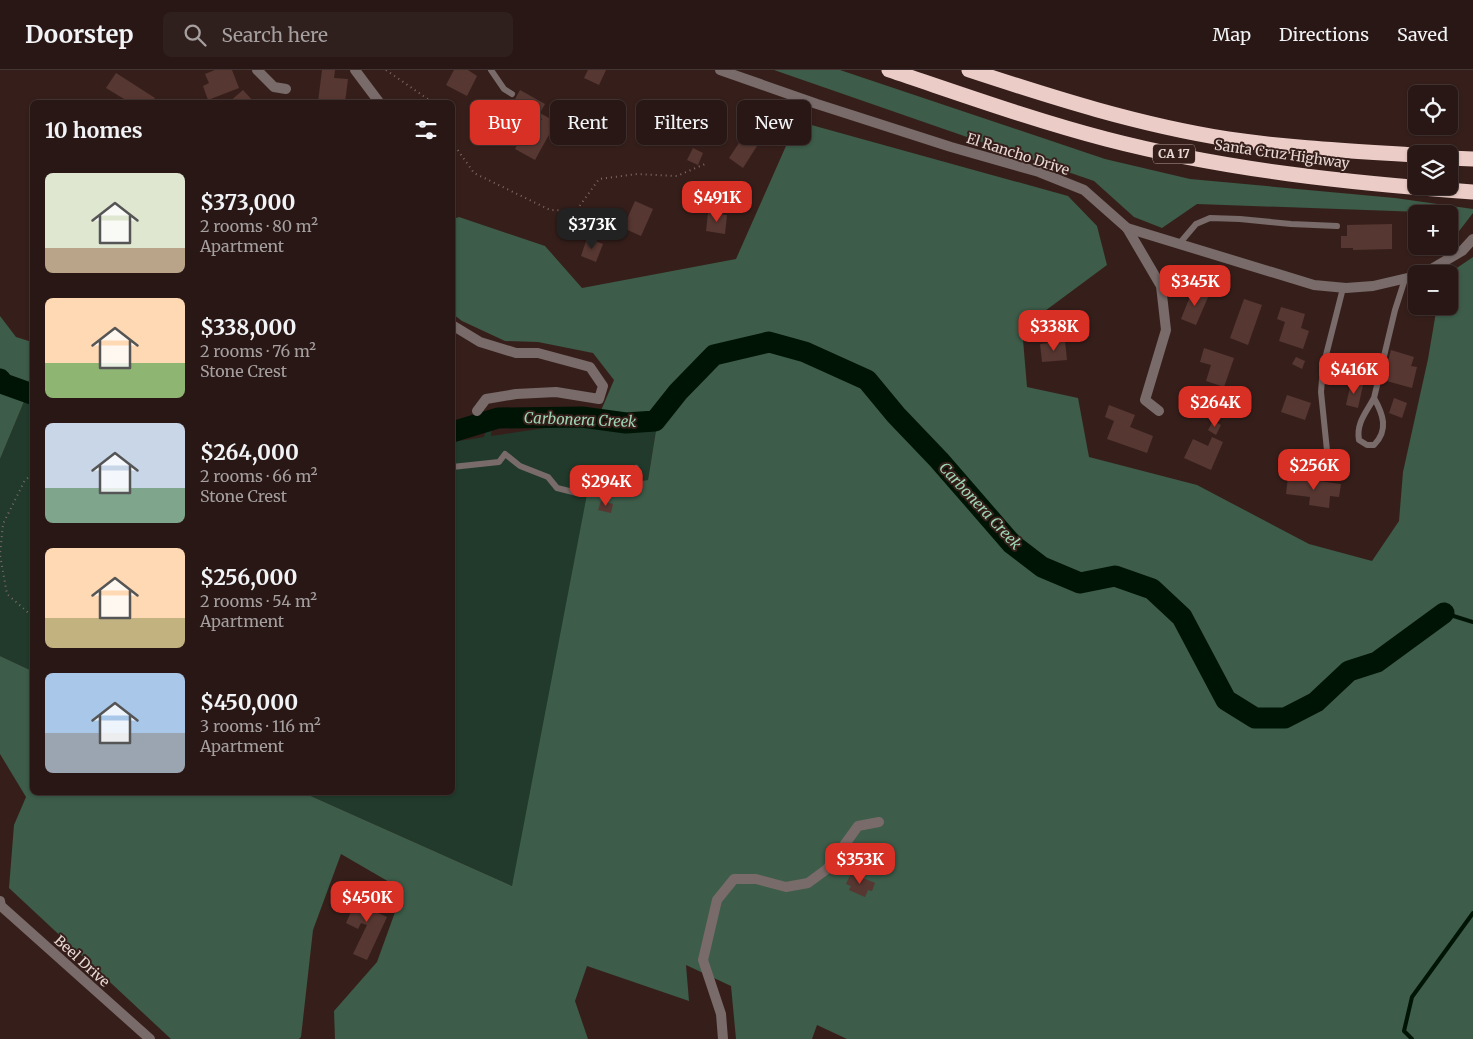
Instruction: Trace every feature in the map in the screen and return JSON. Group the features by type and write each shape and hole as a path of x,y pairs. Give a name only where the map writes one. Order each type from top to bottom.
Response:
{"highway":[{"name":"Santa Cruz Highway","path":"889,70 1058,126 1157,151 1315,176 1471,191"},
{"name":"Santa Cruz Highway","path":"969,70 1092,109 1194,133 1281,145 1408,154"},
{"path":"1458,158 1473,159"}],"street":[{"path":"257,70 274,87 286,89"},
{"path":"355,70 378,100"},
{"name":"El Rancho Drive","path":"720,70 817,104 1039,172 1084,190 1127,228 1314,285 1343,288 1373,286 1408,278"},
{"path":"1127,228 1161,286 1166,330 1145,400 1159,411"},
{"path":"1438,265 1462,251 1473,239"},
{"path":"455,327 480,342 516,353 538,353 590,367 603,386 599,399 556,392 516,394 486,400 477,411"},
{"path":"723,1039 721,1014 702,960 717,900 734,879 756,879 786,887 808,883 828,869 858,826 879,822"},
{"name":"Beel Drive","path":"0,901 1,906 150,1039"}],"lane":[{"path":"491,70 504,89 512,94"},
{"path":"1179,244 1196,224 1210,218 1337,226"},
{"path":"1374,398 1384,418 1378,441 1374,445 1367,445 1359,440 1358,430 1374,398 1395,310 1405,279"},
{"path":"1329,470 1321,392 1323,367 1343,288"},
{"path":"455,467 499,462 505,454 520,466 548,477 557,488 577,493 598,494 622,481 636,468"}],"path":[{"path":"386,70 429,100"},
{"path":"455,146 474,173 550,210 576,211 599,179 637,174 677,176 705,164"},
{"path":"30,476 25,480 3,524 0,555 7,594 30,614"}],"green space":[{"path":"774,70 840,70 1105,159 1190,179 1395,198 1445,205 1408,205 1408,212 1197,204 1162,228 1134,217 1094,181"},
{"path":"811,125 1068,196 1097,226 1107,265 1022,328 1027,387 1078,398 1089,457 1197,485 1309,544 1372,561 1399,521 1403,472 1428,359 1435,315 1458,315 1458,267 1473,257 1473,1039 847,1039 817,1025 812,1039 736,1039 731,986 686,965 689,1001 587,966 575,1001 588,1039 335,1039 334,1011 377,962 403,890 341,854 313,930 301,1037 299,1039 171,1039 9,888 14,825 26,797 0,754 0,656 30,670 30,795 308,795 512,886 588,489 648,480 659,412 597,420 614,380 593,353 538,342 505,341 462,321 455,316 455,218 459,217 545,246 582,288 736,259 786,145 811,145"},
{"path":"1458,207 1473,209 1473,213 1458,232"},
{"path":"0,316 16,337 30,341 30,392 28,392 0,459"},
{"path":"0,321 30,358 30,670 0,656 0,459 28,392"},
{"path":"659,411 648,480 635,482 631,490 512,886 308,795 455,795 455,442 484,437 486,430 492,428 491,436"}],"building":[{"path":"215,70 232,70 239,88 208,100 203,86 209,83 205,74"},
{"path":"322,70 335,70 334,78 348,79 345,100 318,100"},
{"path":"454,70 468,70 477,76 467,96 446,85"},
{"path":"588,70 606,70 599,85 584,78"},
{"path":"116,73 155,98 154,100 126,100 106,88"},
{"path":"243,90 252,100 231,100"},
{"path":"520,90 538,100 515,100"},
{"path":"540,101 545,104 540,113"},
{"path":"540,113 550,119 550,133 535,160 515,149 517,145 540,145 540,123 542,119 540,118"},
{"path":"738,145 757,146 743,168 729,158"},
{"path":"693,148 703,153 698,165 687,160"},
{"path":"635,201 653,209 641,236 623,228"},
{"path":"708,213 727,215 725,234 706,231"},
{"path":"1392,224 1392,249 1353,250 1353,248 1341,248 1341,236 1347,236 1347,225"},
{"path":"587,238 603,244 596,262 581,256"},
{"path":"1193,289 1209,295 1196,325 1181,319"},
{"path":"1244,299 1262,305 1248,345 1230,338"},
{"path":"1281,307 1305,314 1301,328 1309,331 1303,349 1279,341 1285,322 1277,319"},
{"path":"1065,341 1067,360 1042,362 1040,344"},
{"path":"1204,348 1234,358 1224,387 1206,381 1211,365 1200,362"},
{"path":"1391,350 1414,357 1411,366 1417,367 1412,388 1383,380"},
{"path":"1296,357 1305,361 1302,369 1292,364"},
{"path":"1351,382 1363,385 1358,408 1346,405"},
{"path":"1287,395 1311,403 1305,420 1281,412"},
{"path":"1394,398 1407,403 1402,418 1389,413"},
{"path":"1109,405 1135,415 1130,427 1153,436 1147,453 1107,439 1114,421 1105,417"},
{"path":"1213,421 1221,425 1216,435 1208,430"},
{"path":"1212,437 1223,442 1211,470 1184,458 1193,439 1208,446"},
{"path":"1288,477 1341,484 1339,497 1330,496 1329,508 1309,505 1310,497 1286,494"},
{"path":"601,501 613,504 611,513 598,510"},
{"path":"851,873 875,883 872,891 868,890 865,897 849,890 851,886 846,884"},
{"path":"360,892 383,903 378,913 387,917 367,960 353,954 367,925 361,923 358,929 346,923"}],"waterway":[{"name":"Carbonera Creek","path":"455,431 498,418 582,417 626,423 655,421 678,392 714,355 769,342 805,352 867,380 1012,544 1042,567 1080,583 1115,576 1152,589 1182,617 1226,700 1255,718 1285,718 1316,702 1349,671 1377,662 1444,613"},
{"name":"Carbonera Creek","path":"0,379 4,384 30,393"},
{"name":"Carbonera Creek","path":"1444,613 1473,622"},
{"name":"Carbonera Creek","path":"1412,1039 1404,1031 1412,997 1473,913"}]}
